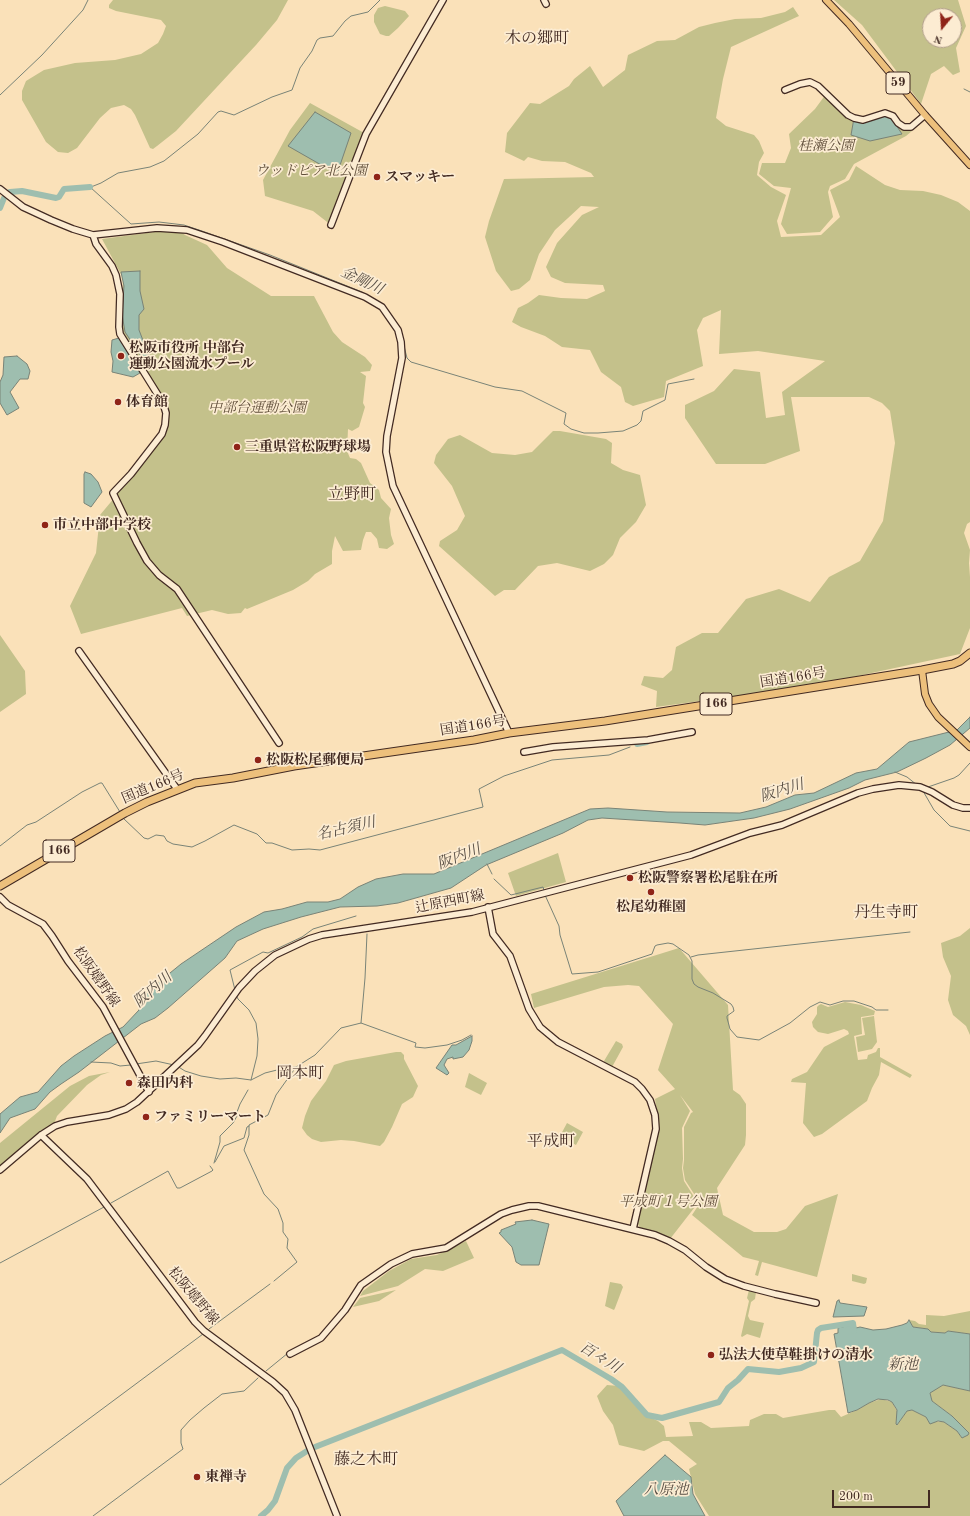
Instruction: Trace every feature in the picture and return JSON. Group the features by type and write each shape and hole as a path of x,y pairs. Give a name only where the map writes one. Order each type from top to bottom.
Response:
{"highway":[{"name":"国道166号","path":"0,886 125,813 177,789 195,783 233,778 292,764 612,720 922,670 952,664 960,661 970,653"}],"main road":[{"name":"59","path":"826,0 849,24 925,115 970,165"},
{"path":"922,670 925,694 929,704 938,717 970,747"}],"street":[{"path":"331,225 366,134 443,0"},
{"path":"785,90 810,82 818,86 848,115 863,120 885,113 893,116 898,123 904,127 911,127 925,115"},
{"path":"0,189 24,207 51,220 94,235 157,228 187,230 223,242 365,297 382,307 398,330 402,342 402,358 387,436 386,452 391,480 509,733"},
{"path":"94,235 96,244 112,266 116,275 120,294 120,334 163,403 166,412 165,425 162,434 131,474 113,493 147,561 159,575 177,589 279,743"},
{"path":"79,651 177,789"},
{"path":"524,752 553,747 648,740 692,732"},
{"name":"辻原西町線","path":"0,1170 41,1135 61,1124 120,1112 137,1102 173,1069 205,1036 236,992 254,971 269,959 290,947 309,939 322,935 472,912 692,855 743,836 782,825 858,793 873,789 908,786 920,787 932,792 953,805 963,808 970,808"},
{"name":"松阪嬉野線","path":"0,897 15,910 42,924 52,936 68,961 103,1007 149,1092"},
{"path":"488,907 493,934 510,956 529,1009 540,1027 558,1042 635,1082 650,1100 655,1115 656,1129 632,1229"},
{"name":"松阪嬉野線","path":"41,1135 87,1179 195,1322 204,1331 273,1382 285,1393 295,1410 337,1516"},
{"path":"290,1354 321,1338 345,1310 361,1285 391,1264 412,1254 446,1248 496,1217 512,1210 538,1206 655,1235 685,1250 715,1273 734,1282 816,1303"}],"green space":[{"path":"113,0 288,0 277,20 256,45 176,131 153,149 150,148 135,115 131,109 124,105 111,108 100,118 77,148 68,153 58,152 46,142 22,100 22,91 26,81 44,70 75,63 115,60 141,54 158,43 166,26 161,20 116,11 109,8 109,5"},
{"path":"834,0 958,0 960,8 922,8 922,48 956,48 960,72 953,75 944,66 931,74 921,104 862,25"},
{"path":"385,6 405,11 409,16 389,36 380,34 374,22 374,15 378,8"},
{"path":"793,7 799,16 731,47 723,79 716,118 726,126 754,135 759,141 764,153 759,162 757,175 771,187 786,195 777,221 781,237 821,235 840,217 830,190 849,180 856,166 885,185 900,190 923,191 941,195 958,202 970,211 970,522 967,524 964,533 970,550 970,628 960,654 811,686 656,707 657,691 641,685 644,676 663,678 672,670 676,647 702,633 718,633 746,599 779,589 810,602 829,577 860,561 883,521 895,443 890,411 882,403 869,397 791,397 800,451 765,464 716,464 685,418 685,405 714,391 734,369 760,372 766,418 785,415 782,392 825,361 758,351 719,354 721,310 703,318 697,330 703,366 666,381 664,397 633,406 625,402 621,387 601,372 590,350 562,347 545,336 512,322 518,308 539,295 587,299 605,291 603,285 565,283 551,277 546,267 557,243 582,215 599,207 581,206 555,230 539,254 530,280 519,289 511,291 496,271 485,237 504,179 594,177 591,173 565,162 542,161 528,157 524,161 505,152 507,133 530,103 540,104 569,86 574,79 590,66 603,87 625,70 628,55 657,41 675,40 699,27 715,23 735,19 761,18 785,12"},
{"path":"962,13 966,26 962,35"},
{"name":"桂瀬公園","path":"826,94 854,118 898,123 911,127 912,131 906,136 854,164 845,179 830,186 828,192 833,217 820,232 787,234 781,224 791,188 774,186 759,174 762,163 785,163 791,148 789,134 815,109"},
{"name":"ウッドピア北公園","path":"310,103 366,134 331,225 313,211 265,196 263,180 290,130"},
{"name":"中部台運動公園","path":"177,229 185,235 207,245 227,268 271,296 314,296 333,332 342,342 365,357 372,365 370,371 360,372 366,376 363,403 365,407 359,427 352,431 348,429 347,451 350,458 356,459 361,463 370,483 379,490 381,498 391,509 389,518 391,535 394,544 387,549 379,548 377,539 371,532 366,532 361,550 343,551 335,536 332,551 332,564 293,590 247,609 245,608 241,613 228,614 212,610 187,616 182,608 81,634 70,606 96,553 100,515 162,434 165,425 163,403 122,330 123,278 102,239"},
{"path":"553,431 606,439 612,443 611,463 623,470 640,475 646,505 636,522 620,538 613,555 604,564 590,571 557,563 538,566 515,590 504,590 495,596 439,546 440,541 457,530 465,516 452,486 434,463 436,455 448,439 460,435 492,453 515,455 532,452"},
{"path":"0,635 25,671 26,694 0,712"},
{"path":"558,853 566,882 516,896 508,873"},
{"path":"970,928 970,1035 966,1026 953,1015 948,1000 951,976 943,957 941,943 960,936"},
{"name":"平成町１号公園","path":"679,948 728,1005 733,1090 740,1095 746,1104 745,1145 717,1188 723,1215 754,1232 777,1232 786,1229 805,1206 838,1194 817,1277 762,1262 758,1276 755,1275 759,1261 743,1257 692,1215 700,1203 685,1180 683,1168 684,1127 691,1113 693,1112 680,1095 690,1111 682,1128 682,1168 684,1181 698,1203 670,1239 640,1228 637,1222 659,1125 655,1099 675,1089 658,1070 673,1024 639,986 628,985 604,987 534,1008 531,994"},
{"path":"845,1002 861,1005 875,1011 874,1015 861,1017 862,1034 854,1036 858,1060 867,1059 868,1055 876,1052 878,1048 880,1048 880,1057 912,1075 910,1078 881,1062 879,1075 867,1101 822,1134 814,1137 803,1123 806,1083 791,1082 792,1079 807,1072 824,1047 849,1034 848,1031 844,1029 828,1034 818,1032 813,1027 812,1022 817,1014 817,1007 819,1005 821,1004 828,1007"},
{"path":"874,1016 877,1042 872,1049 858,1052 856,1037 865,1035 862,1018"},
{"path":"616,1041 622,1044 623,1047 612,1067 605,1064 604,1061"},
{"path":"401,1052 404,1055 404,1059 418,1086 413,1097 402,1104 392,1127 384,1142 380,1146 341,1140 321,1142 312,1139 307,1135 302,1128 305,1116 311,1101 326,1081 334,1065 346,1061"},
{"path":"110,1072 101,1075 87,1085 57,1116 54,1124 38,1134 0,1166 0,1143 70,1086 89,1076"},
{"path":"469,1073 487,1083 481,1095 465,1087"},
{"path":"567,1123 583,1132 576,1145 560,1136"},
{"path":"466,1241 474,1258 443,1271 425,1269 398,1286 360,1296 363,1291 389,1271 411,1259 437,1255"},
{"path":"852,1274 867,1278 866,1283 864,1284 852,1281"},
{"path":"610,1282 621,1284 623,1287 614,1310 605,1306"},
{"path":"396,1290 379,1301 353,1307 360,1298"},
{"path":"749,1290 756,1292 755,1299 751,1302 748,1316 750,1320 764,1323 760,1338 747,1334 742,1337 741,1336 749,1301 747,1298"},
{"path":"970,1311 970,1334 948,1331 945,1333 931,1332 928,1329 913,1327 909,1320 926,1325 926,1315 944,1316"},
{"path":"607,1385 619,1386 629,1391 646,1415 664,1426 666,1437 693,1436 689,1422 701,1422 711,1428 749,1426 750,1420 764,1414 776,1414 783,1418 829,1410 835,1410 841,1417 869,1403 881,1399 892,1402 898,1413 897,1425 907,1411 912,1410 926,1417 929,1422 944,1422 957,1431 962,1438 968,1433 952,1416 932,1401 930,1392 943,1385 970,1391 970,1516 709,1516 695,1494 689,1469 697,1464 669,1441 663,1441 644,1451 619,1445 613,1425 603,1411 597,1396"}],"water":[{"path":"315,112 351,133 337,174 288,146"},
{"path":"885,113 893,116 896,125 902,134 870,141 851,135 854,118 863,120"},
{"path":"140,271 140,291 144,309 139,315 139,330 144,343 151,348 145,362 125,332 122,314 124,286 121,272"},
{"name":"松阪市役所 中部台 運動公園流水プール","path":"119,338 140,373 133,377 112,372 112,340"},
{"path":"17,356 27,364 30,371 28,379 20,379 10,392 19,408 7,415 0,403 0,382 3,375 4,357"},
{"path":"85,472 91,474 98,482 102,492 91,507 84,503"},
{"name":"阪内川","path":"970,717 970,728 950,745 926,758 897,772 865,780 849,788 790,809 754,818 705,825 602,818 588,820 563,833 486,865 451,888 398,903 377,906 340,907 263,929 237,941 225,958 168,1008 155,1018 141,1024 79,1072 50,1092 35,1109 10,1118 0,1133 0,1114 20,1097 38,1092 61,1066 74,1056 105,1036 123,1027 139,1010 143,995 181,964 236,927 264,912 307,902 328,902 340,899 358,887 376,879 403,874 434,874 590,809 608,808 667,812 740,813 766,807 795,795 814,793 856,773 877,769 909,742 957,730"},
{"path":"472,1036 469,1050 463,1057 453,1059 453,1057 447,1059 444,1065 449,1073 447,1075 436,1068 452,1045 456,1045"},
{"path":"532,1220 549,1224 539,1265 521,1265 516,1262 512,1247 499,1233 501,1230 516,1224 515,1222"},
{"path":"839,1300 840,1303 867,1307 864,1316 833,1317 837,1301"},
{"name":"新池","path":"909,1320 913,1327 928,1329 931,1332 945,1333 948,1331 970,1334 970,1391 943,1385 930,1393 932,1401 952,1416 969,1433 962,1438 957,1431 944,1422 938,1421 930,1424 926,1417 912,1410 907,1411 897,1425 897,1410 892,1402 888,1400 878,1399 848,1413 834,1334 838,1333 838,1328 855,1324 856,1328 860,1327 873,1330 886,1329 902,1325 907,1323"},
{"name":"八原池","path":"665,1455 691,1477 693,1494 705,1516 624,1516 616,1501"}],"waterway":[{"path":"0,95 42,55 83,10 88,0"},
{"path":"91,187 118,173 150,167 164,161 198,134 218,112 221,111 234,115 272,97 292,90 300,68 312,51 317,40 320,38 333,36 351,16 368,12 380,0"},
{"path":"964,89 970,92"},
{"name":"金剛川","path":"90,187 131,224 159,222 184,225 270,255 362,292 381,303"},
{"name":"金剛川","path":"10,192 22,191 56,198 59,197 64,189 90,187"},
{"name":"金剛川","path":"0,208 4,198"},
{"name":"金剛川","path":"385,307 396,322"},
{"name":"金剛川","path":"404,346 407,358 411,362 495,387 522,391 566,413 564,424 571,429 584,433 623,431 637,425 641,421 643,411 665,400 668,384 694,379"},
{"name":"名古須川","path":"637,744 647,742"},
{"name":"名古須川","path":"123,818 144,838 148,839 156,835 164,836 167,841 173,844 192,847 234,825 257,834 266,843 272,843 292,850 320,850 483,807 479,789 504,776 552,760 609,755 630,747"},
{"path":"928,787 954,778 959,775 970,763"},
{"path":"895,772 907,777 917,785"},
{"name":"名古須川","path":"0,846 27,825 36,822 82,792 100,783 102,783 120,812"},
{"path":"923,791 934,810 950,826 970,831"},
{"path":"487,864 492,874"},
{"path":"494,879 511,895 543,887 544,890"},
{"path":"545,895 559,926 560,935 572,974 598,972 652,954 655,946 657,945 668,943 673,944 689,955 692,961 692,979 694,984 731,1004 734,1011 727,1016 727,1018 730,1029 737,1037 759,1040 790,1023 810,1007 820,1002 830,1005 843,1001 854,1001 872,1007 876,1010 888,1010"},
{"path":"235,990 230,970 263,952 268,953 302,937 313,929 356,916"},
{"path":"691,957 910,932"},
{"path":"361,1023 367,934"},
{"path":"236,995 249,1010 256,1023 258,1039 257,1056 251,1080"},
{"path":"274,1281 297,1262 287,1248 288,1239 283,1232 283,1223 278,1209 264,1194 244,1150 249,1135 249,1125 268,1115 276,1095 296,1067 315,1055 341,1028 361,1023 416,1043 415,1047 425,1048 447,1045 471,1035"},
{"path":"136,1064 156,1061 174,1065"},
{"path":"91,1062 111,1063 120,1066 131,1065"},
{"path":"177,1066 185,1071 201,1076 220,1079 236,1078 251,1080 265,1073 296,1067"},
{"path":"214,1163 220,1142 220,1136 233,1123 237,1116 240,1104 248,1090"},
{"path":"215,1162 224,1146 244,1138 247,1127 249,1126"},
{"path":"111,1203 168,1171 177,1188 180,1188 212,1171 213,1170 210,1166"},
{"path":"0,1263 104,1207"},
{"path":"209,1329 270,1284"},
{"name":"百々川","path":"315,1447 562,1350 622,1387 647,1415 662,1418 719,1402 728,1388 748,1369 779,1372 801,1368 814,1362 817,1333 821,1328 853,1323 854,1331"},
{"path":"0,1485 203,1334"},
{"path":"266,1371 288,1353"},
{"path":"93,1516 183,1449 181,1443 181,1430 204,1408 222,1394 244,1391 258,1378"},
{"name":"百々川","path":"261,1516 275,1501 287,1468 296,1458 307,1451"}],"place":[{"name":"スマッキー","path":"377,177"},
{"name":"松阪市役所 中部台 運動公園流水プール","path":"121,356"},
{"name":"体育館","path":"118,402"},
{"name":"三重県営松阪野球場","path":"237,447"},
{"name":"市立中部中学校","path":"45,525"},
{"name":"松阪松尾郵便局","path":"258,760"},
{"name":"松阪警察署松尾駐在所","path":"630,878"},
{"name":"松尾幼稚園","path":"651,892"},
{"name":"森田内科","path":"129,1083"},
{"name":"ファミリーマート","path":"146,1117"},
{"name":"弘法大使草鞋掛けの清水","path":"711,1355"},
{"name":"東禅寺","path":"197,1477"}],"district":[{"name":"木の郷町","path":"537,39"},
{"name":"立野町","path":"352,495"},
{"name":"丹生寺町","path":"886,913"},
{"name":"岡本町","path":"300,1074"},
{"name":"平成町","path":"551,1142"},
{"name":"藤之木町","path":"366,1460"}]}
